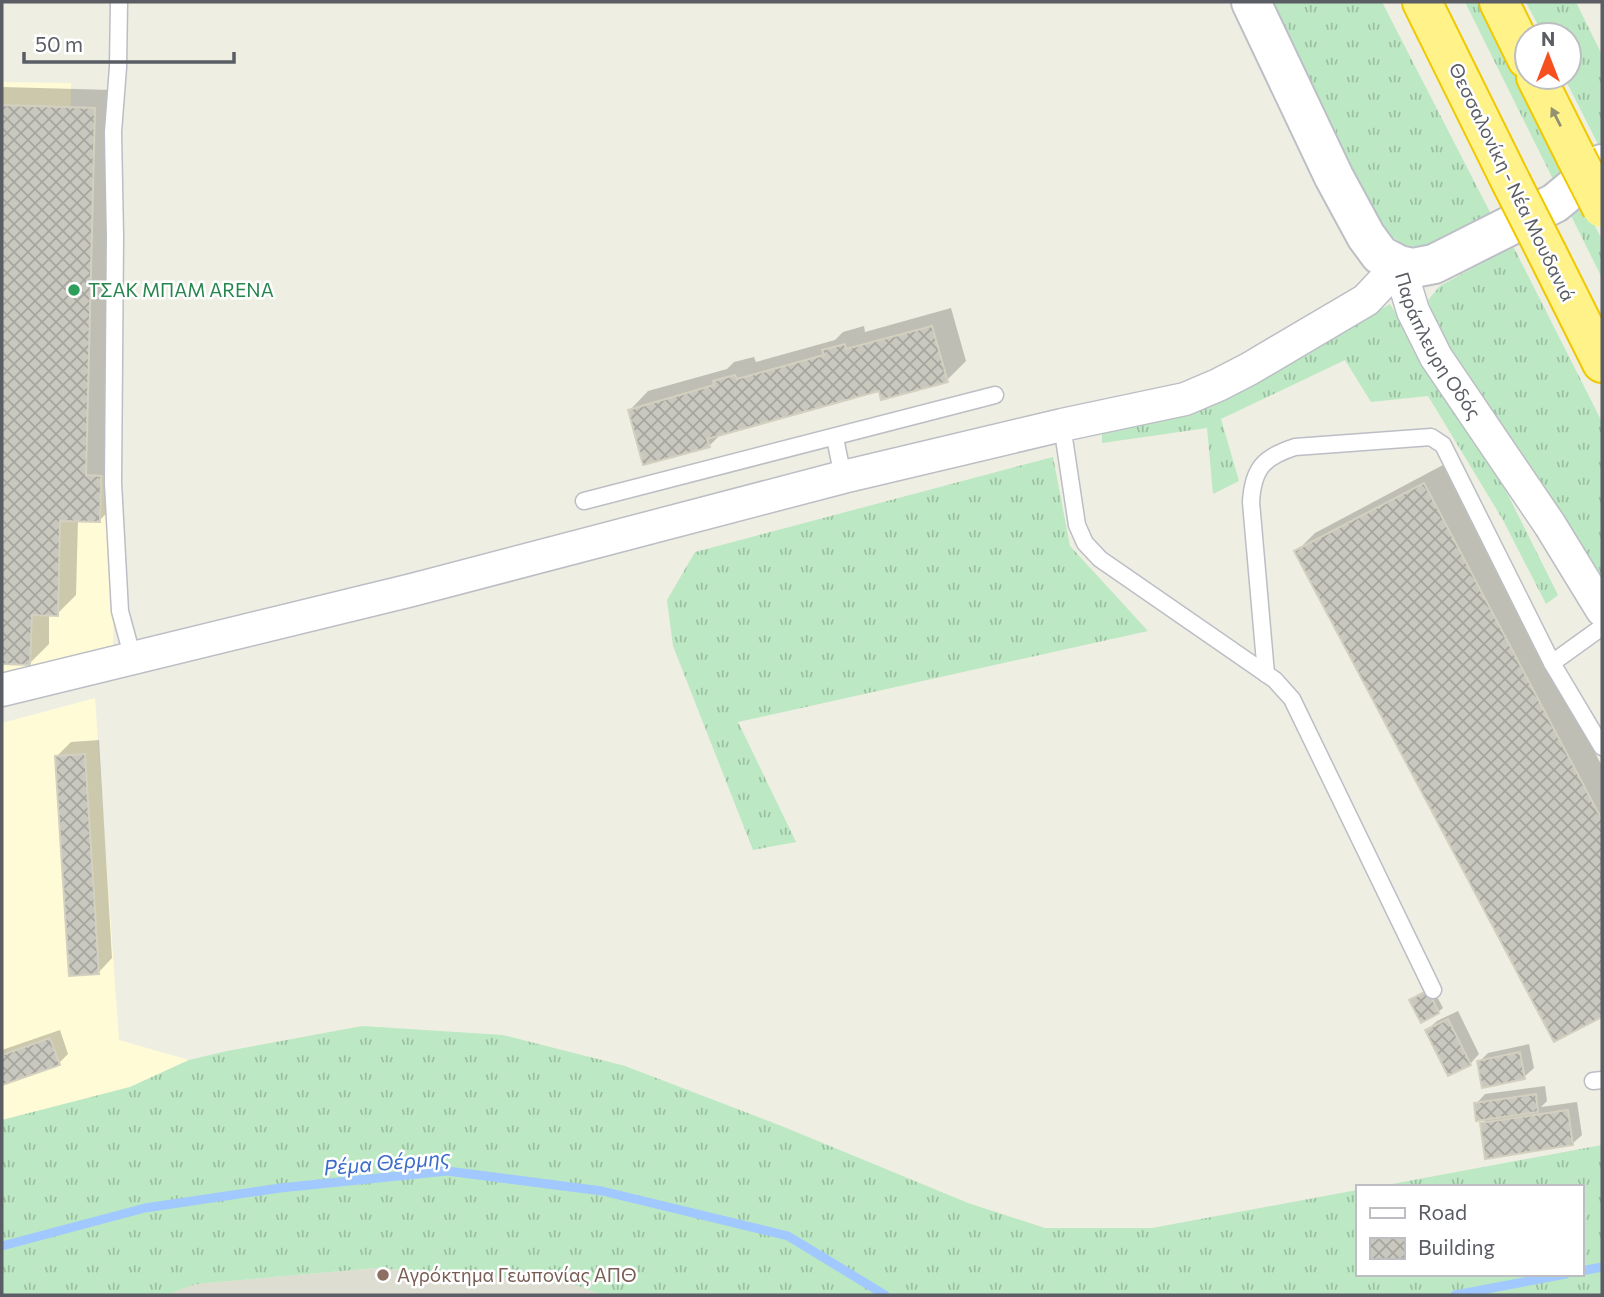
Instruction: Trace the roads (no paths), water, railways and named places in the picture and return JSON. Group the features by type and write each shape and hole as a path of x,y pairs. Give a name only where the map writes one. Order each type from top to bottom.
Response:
{"highway":[{"name":"Θεσσαλονίκη - Νέα Μουδανιά","path":"1422,2 1602,362"},
{"path":"1499,2 1513,30"},
{"path":"1545,91 1589,160 1602,208"}],"street":[{"name":"Παράπλευρη Οδός","path":"1251,2 1349,208 1380,255 1399,265 1413,311 1436,357 1537,504 1602,610"},
{"path":"2,690 676,522 843,477 1185,399 1218,385 1366,300 1399,265 1413,268 1434,264 1555,203 1589,160"}],"lane":[{"path":"119,2 113,132 113,483 120,611 133,659"},
{"path":"584,501 995,395"},
{"path":"1062,425 1077,525 1085,543 1100,559 1275,680 1293,699 1433,990"},
{"path":"1266,674 1251,502 1252,482 1262,464 1275,454 1295,447 1424,436 1438,440 1443,445 1552,663 1602,747"},
{"path":"835,438 843,477"},
{"path":"1552,663 1602,627"}],"waterway":[{"name":"Ρέμα Θέρμης","path":"2,1246 145,1208 280,1188 447,1171 602,1191 788,1236 885,1295"},
{"name":"Ρέμα Θέρμης","path":"1583,1271 1602,1267"},
{"name":"Ρέμα Θέρμης","path":"1455,1295 1555,1276"}],"place":[{"name":"ΤΣΑΚ ΜΠΑΜ ARENA","path":"74,290"},
{"name":"Αγρόκτημα Γεωπονίας ΑΠΘ","path":"383,1275"}]}
